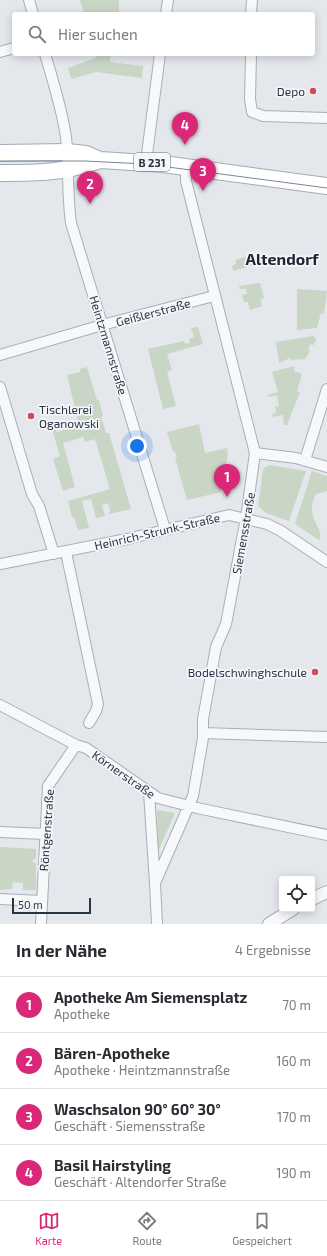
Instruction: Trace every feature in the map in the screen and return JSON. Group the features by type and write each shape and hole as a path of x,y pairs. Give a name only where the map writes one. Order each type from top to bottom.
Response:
{"main road":[{"name":"B 231","path":"0,153 67,160"},
{"name":"B 231","path":"0,173 50,173 67,160 86,154 100,160 146,162 186,166 327,186"}],"street":[{"path":"29,0 32,12"},
{"path":"166,12 168,0"},
{"path":"252,0 252,12"},
{"path":"0,52 12,49"},
{"name":"Heintzmannstraße","path":"46,56 58,96 67,160 68,197 71,223 165,529"},
{"path":"146,162 160,56"},
{"path":"251,56 250,99 252,112 263,116 327,118"},
{"name":"Siemensstraße","path":"155,883 190,807 200,759 203,718 216,647 226,624 246,518 256,453 214,296 186,181 186,166"},
{"name":"Geißlerstraße","path":"0,355 102,325 214,296"},
{"path":"0,387 32,494 39,506 54,554"},
{"path":"305,460 327,390"},
{"path":"256,453 305,460 327,467"},
{"name":"Heinrich-Strunk-Straße","path":"0,564 66,552 229,515 267,524 327,562"},
{"path":"66,552 98,704 89,723"},
{"name":"Körnerstraße","path":"0,705 76,745 86,748 158,798 190,807 327,835"},
{"path":"203,733 327,737"},
{"name":"Röntgenstraße","path":"41,924 48,786 76,745"},
{"path":"149,792 157,924"},
{"path":"0,832 45,834"},
{"path":"315,898 327,892"},
{"path":"0,899 41,901"},
{"path":"269,924 288,912"}],"green space":[{"path":"80,0 119,0 119,12 83,12"},
{"path":"96,56 111,56 110,62 143,66 142,78 96,72 71,79 68,68 96,58"},
{"path":"249,256 254,257 254,265 233,271 232,266 236,264 235,260"},
{"path":"260,283 264,298 260,299 262,306 250,310 248,302 244,302 242,295 247,294 246,289 240,289 239,286"},
{"path":"297,289 327,291 324,314 321,313 317,328 297,330"},
{"path":"198,327 203,344 167,354 172,370 167,372 176,406 163,409 148,349 184,341 185,344 190,343 189,339 194,337 191,328"},
{"path":"313,336 316,339 314,345 310,344 308,350 310,351 305,359 291,360 290,358 279,363 276,342"},
{"path":"294,366 294,371 302,374 297,391 300,392 287,425 284,425 283,415 273,417 272,414 276,413 275,406 279,407 277,395 268,397 268,395 278,392 272,372"},
{"path":"87,367 97,400 99,400 103,416 101,417 106,433 109,433 131,509 109,514 110,510 108,503 102,505 105,516 96,518 91,499 82,501 89,528 78,530 74,517 72,517 68,501 110,489 95,439 85,442 83,437 63,443 75,487 63,491 53,459 60,456 52,429 55,428 57,432 79,425 67,375 80,372 80,369"},
{"path":"199,424 205,453 227,448 228,454 221,492 187,500 175,458 177,457 175,452 173,452 167,432"},
{"path":"270,465 306,471 289,521 266,513 258,506 263,470 265,467"},
{"path":"312,471 327,476 327,491 316,494 312,510 320,532 319,540 295,524"},
{"path":"157,810 175,813 158,852"},
{"path":"0,847 36,849 36,859 33,859 33,863 36,863 36,890 23,890 23,883 13,882 12,889 0,890"}],"tram line":[{"path":"0,161 85,161 145,164 327,188"}],"place":[{"name":"Depo","path":"313,91"},
{"name":"Basil Hairstyling","path":"185,145"},
{"name":"Waschsalon 90° 60° 30°","path":"203,191"},
{"name":"Bären-Apotheke","path":"90,204"},
{"name":"Tischlerei Oganowski","path":"31,416"},
{"name":"Apotheke Am Siemensplatz","path":"227,497"},
{"name":"Bodelschwinghschule","path":"315,672"}],"district":[{"name":"Altendorf","path":"282,258"}]}
